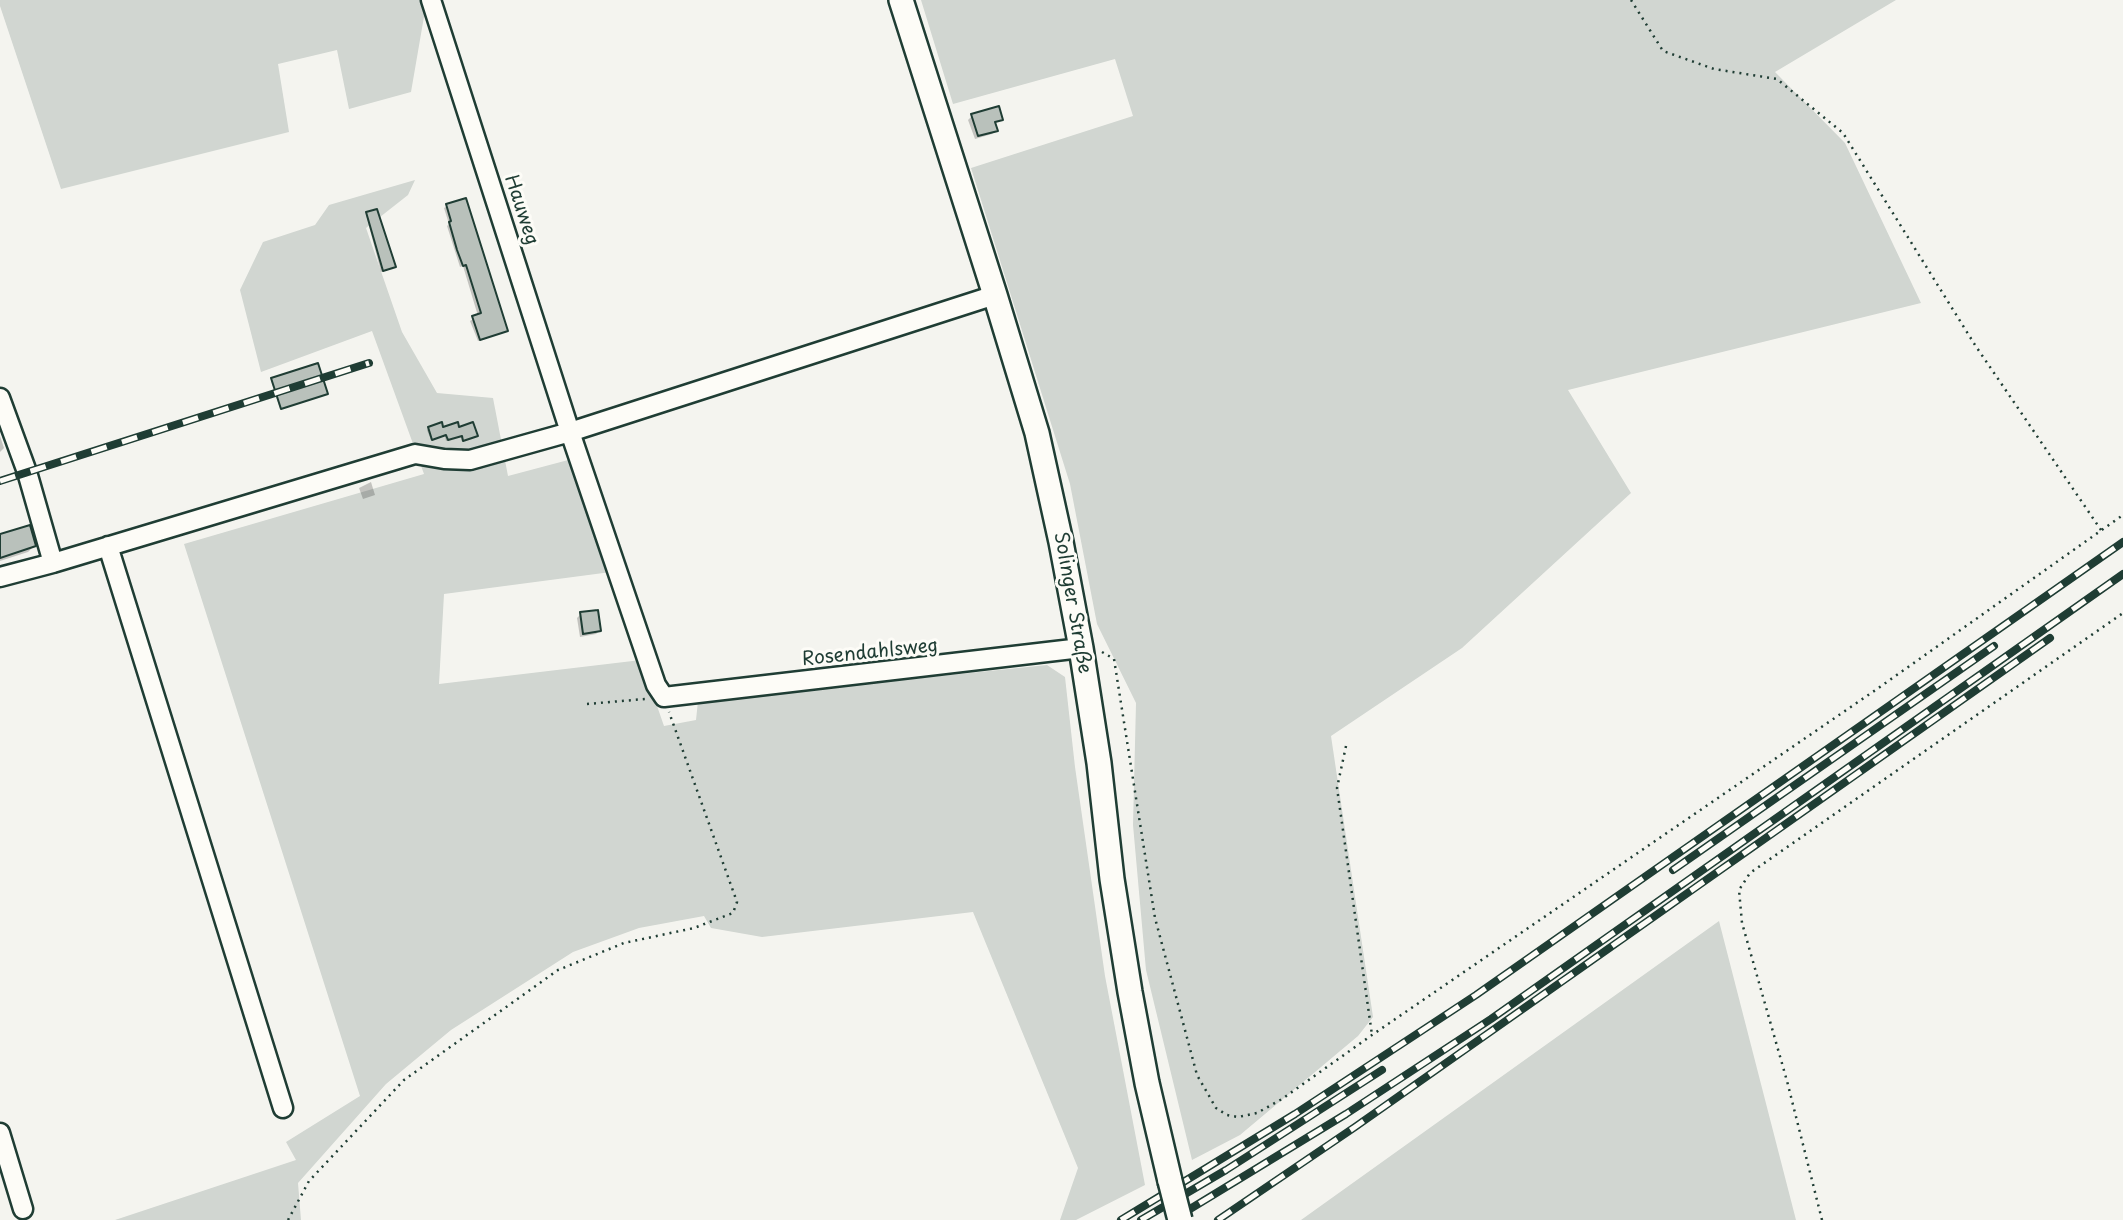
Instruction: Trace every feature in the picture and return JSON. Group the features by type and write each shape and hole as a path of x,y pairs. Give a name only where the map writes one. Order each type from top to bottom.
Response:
{"main road":[{"name":"Solinger Straße","path":"901,0 1037,433 1081,648 1130,992 1147,1083 1180,1220"}],"street":[{"name":"Hauweg","path":"431,0 570,432 656,685 664,697"},
{"path":"0,577 415,454 470,460 570,432 995,295"},
{"path":"0,398 27,472 53,563"},
{"path":"108,546 283,1108"},
{"name":"Rosendahlsweg","path":"664,697 1081,648"},
{"path":"0,1133 23,1209"}],"path":[{"path":"1631,0 1663,51 1714,69 1777,79 1843,133 1975,345 2101,530"},
{"path":"1081,648 1098,650 1114,659 1155,918 1197,1075 1216,1108 1227,1115 1238,1117 1257,1113 1282,1099 1866,697 2123,515"},
{"path":"1822,1220 1787,1081 1742,923 1739,890 1750,873 2123,613"},
{"path":"288,1220 309,1181 404,1080 558,970 624,943 694,928 733,913 737,902 664,697 587,704"},
{"path":"1346,746 1337,788 1372,1035"}],"shaded area":[{"path":"0,0 424,0 426,5 411,92 349,109 337,50 278,64 289,132 61,189"},
{"path":"921,0 1896,0 1775,72 1845,143 1921,303 1568,390 1631,493 1462,648 1331,736 1373,1017 1358,1036 1240,1135 1192,1160 1146,970 1133,825 1136,703 1097,624 1070,484 971,168 1133,116 1115,59 953,104"},
{"path":"415,180 408,195 366,228 402,332 437,393 493,398 508,476 572,459 611,572 444,594 439,684 641,660 664,726 696,720 698,701 1047,665 1065,677 1105,976 1145,1185 1076,1220 1060,1220 1078,1168 973,912 762,937 711,928 704,916 639,928 573,952 451,1030 386,1084 298,1183 301,1220 115,1220 296,1160 286,1142 360,1096 184,544 424,474 372,331 261,372 240,290 263,242 315,225 329,205"},
{"path":"1719,921 1796,1220 1301,1220"}],"building":[{"path":"999,106 1003,120 995,122 998,131 978,136 971,114"},
{"path":"466,198 508,331 480,340 472,316 481,313 466,265 463,266 457,250 446,204"},
{"path":"377,209 396,267 383,271 366,212"},
{"path":"318,363 328,394 281,409 271,378"},
{"path":"442,422 443,427 458,422 459,427 473,422 478,436 463,441 462,436 448,440 446,435 432,440 428,427"},
{"path":"30,525 36,546 0,558 0,534"},
{"path":"598,610 601,631 583,634 580,612"}],"railway":[{"path":"0,481 369,363"},
{"path":"1121,1220 1295,1114 1476,995 2123,542"},
{"path":"1172,1220 1346,1114 1491,1019 2123,574"},
{"path":"1218,1220 1355,1127 2050,638"},
{"path":"1673,870 1994,646"},
{"path":"1141,1220 1226,1170 1382,1070"}]}
